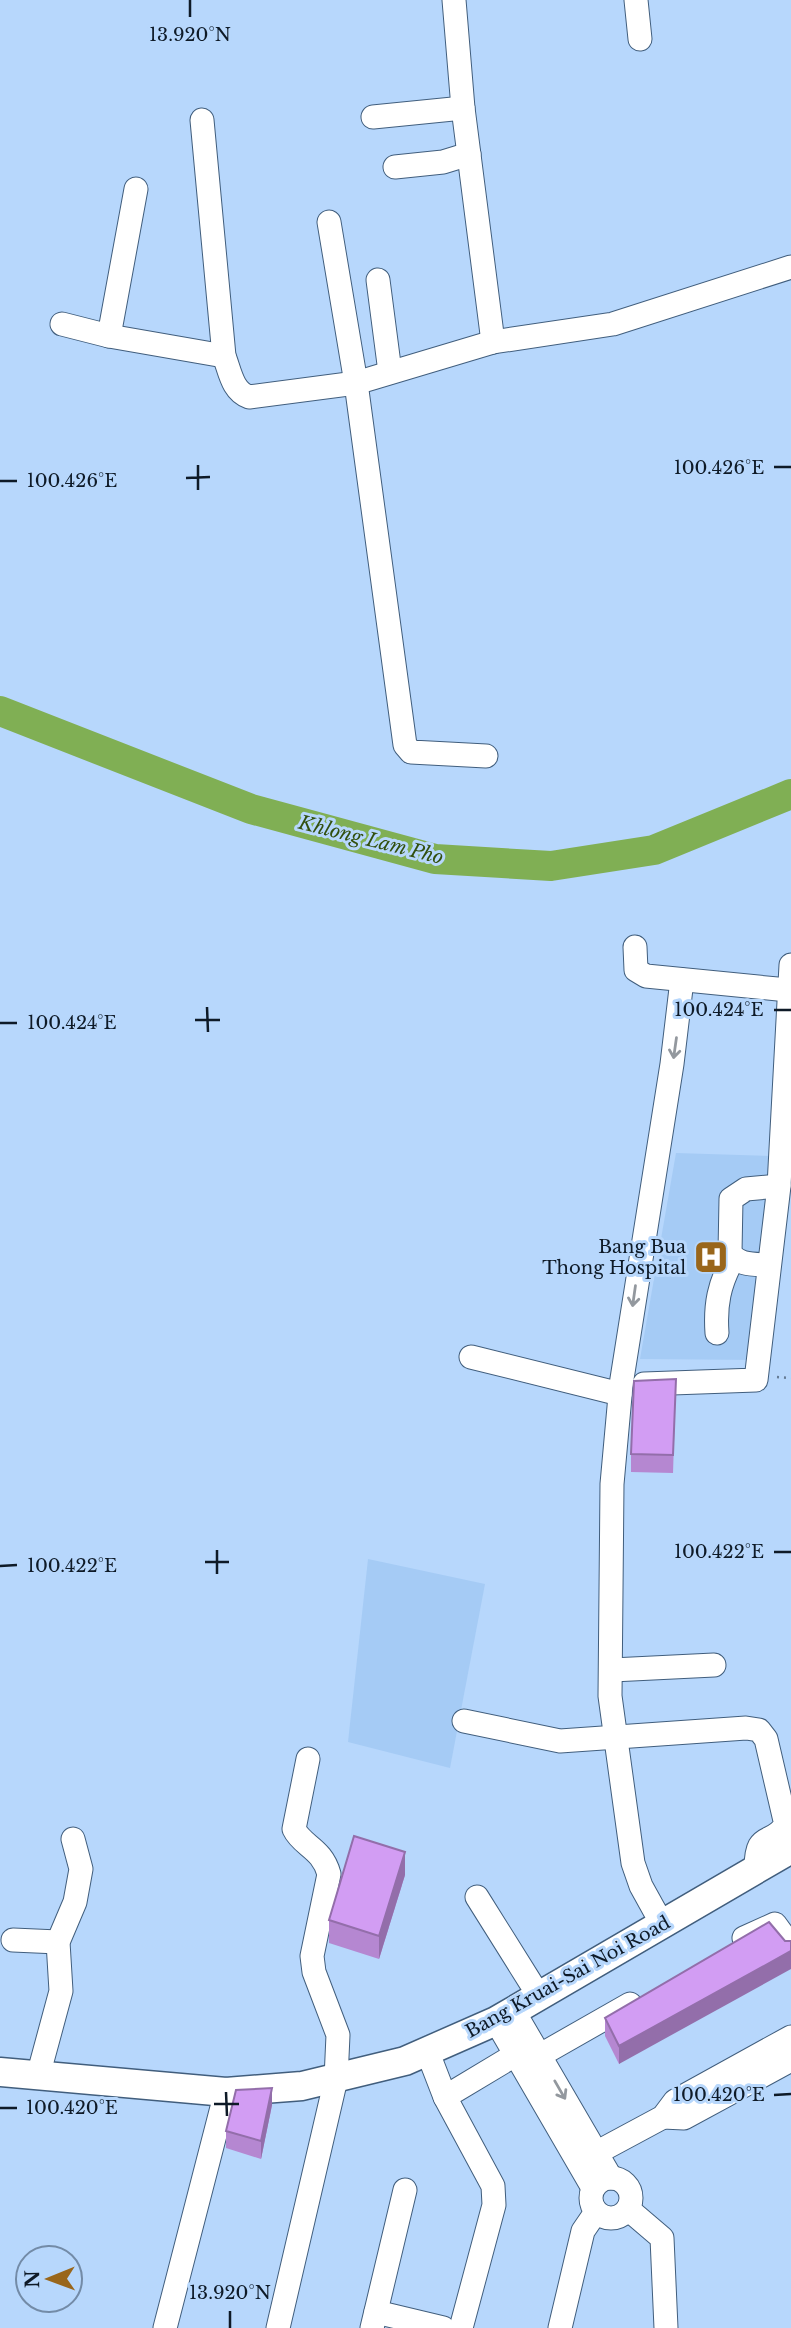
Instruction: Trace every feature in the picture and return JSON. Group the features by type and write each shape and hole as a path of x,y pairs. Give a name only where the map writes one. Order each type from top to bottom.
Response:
{"main road":[{"name":"Bang Kruai-Sai Noi Road","path":"0,2072 226,2092 302,2086 336,2079 428,2053 505,2016 791,1849"}],"street":[{"path":"454,0 463,108 494,342"},
{"path":"636,0 640,39"},
{"path":"373,117 463,108"},
{"path":"202,120 224,356 235,386 241,394 249,397 356,383 494,342 613,324 791,267"},
{"path":"396,167 443,162 469,154"},
{"path":"109,336 136,189"},
{"path":"329,222 356,383 405,745 411,752 486,756"},
{"path":"378,280 390,372"},
{"path":"62,324 109,336 224,356"},
{"path":"635,947 639,973 682,980 788,989"},
{"path":"471,1357 620,1390 756,1380 779,1186 791,965"},
{"path":"662,1924 641,1886 633,1863 610,1696 612,1484 620,1390 672,1065 682,980"},
{"path":"769,1265 741,1263 733,1259 730,1252 731,1199 747,1189 779,1186"},
{"path":"717,1333 716,1311 721,1281 733,1259"},
{"path":"612,1670 714,1665"},
{"path":"464,1721 560,1741 746,1728 759,1730 766,1739 786,1825 761,1841 757,1849 756,1869"},
{"path":"278,2328 336,2079 338,2035 314,1972 312,1956 329,1874 314,1846 297,1835 294,1829 307,1759"},
{"path":"38,2076 61,1991 58,1942 75,1902 81,1869 73,1839"},
{"path":"477,1897 539,1996"},
{"path":"731,1946 766,1926 775,1924 791,1946"},
{"path":"13,1940 58,1942"},
{"path":"445,2096 647,1994"},
{"path":"505,2016 602,2183"},
{"path":"748,2072 791,2037"},
{"path":"428,2053 445,2096 493,2186 494,2205 461,2328"},
{"path":"528,2055 596,2153 602,2183 591,2200 596,2212 613,2219 628,2208"},
{"path":"596,2153 663,2117 675,2101 748,2072 791,2060"},
{"path":"166,2328 226,2092"},
{"path":"602,2183 621,2181 629,2190 628,2208"},
{"path":"405,2190 374,2320 443,2328"},
{"path":"628,2208 662,2238 666,2328"},
{"path":"560,2328 583,2231 596,2212"}],"path":[{"path":"779,1377 791,1378"}],"shaded area":[{"name":"Bang Bua Thong Hospital","path":"676,1153 772,1156 757,1360 640,1359"},
{"path":"368,1559 485,1584 450,1768 348,1742"}],"building":[{"path":"676,1379 673,1455 631,1454 634,1381"},
{"path":"354,1836 405,1852 379,1936 329,1920"},
{"path":"769,1922 785,1941 791,1941 791,1951 619,2046 605,2018"},
{"path":"272,2088 261,2141 226,2131 236,2090"}],"waterway":[{"name":"Khlong Lam Pho","path":"0,711 251,809 435,859 551,866 654,850 791,794"}],"place":[{"name":"Bang Bua Thong Hospital","path":"711,1257"}]}
